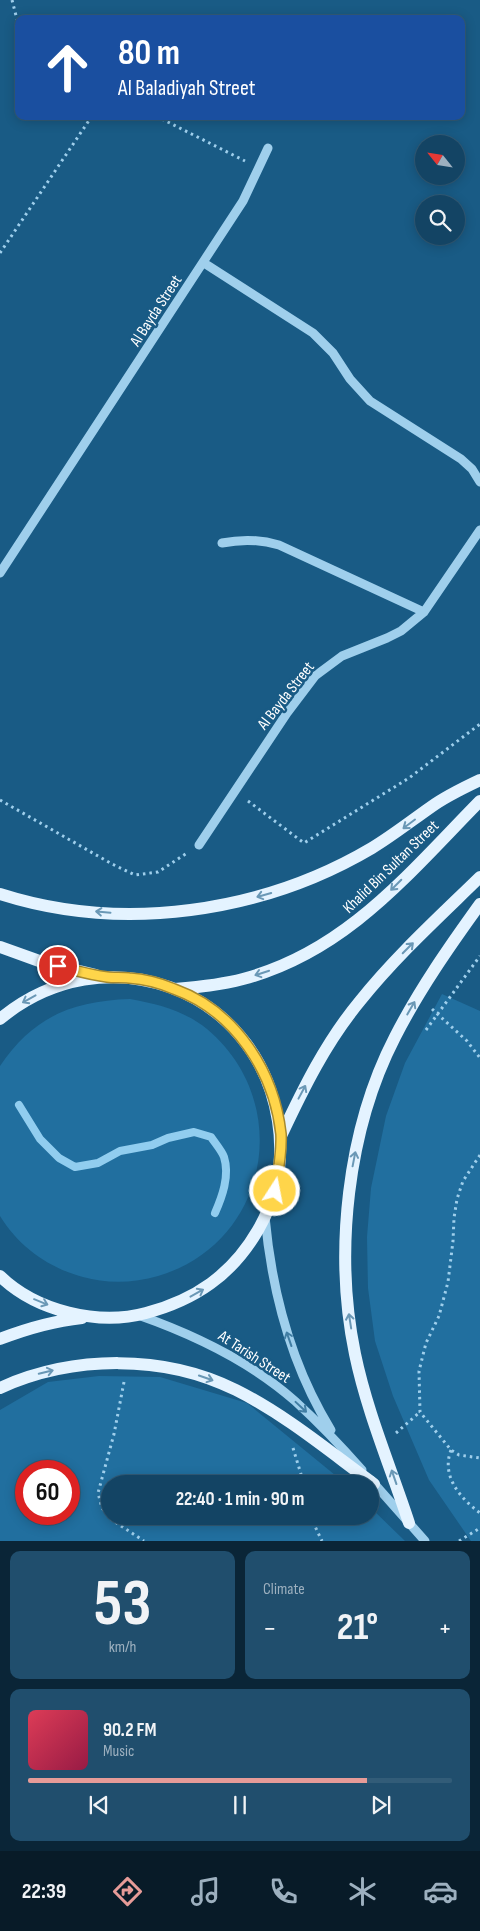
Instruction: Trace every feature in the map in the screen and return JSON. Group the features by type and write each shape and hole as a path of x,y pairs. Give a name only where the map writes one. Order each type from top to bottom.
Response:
{"main road":[{"path":"0,894 42,904 114,913 180,911 227,904 265,895 337,867 403,828 431,807 480,780"},
{"name":"Khalid Bin Sultan Street","path":"175,989 210,986 243,979 304,956 331,941 379,903 480,801"},
{"path":"281,1136 315,1066 359,1002 384,972 480,877"},
{"path":"409,1523 365,1392 355,1354 345,1275 348,1195 355,1156 377,1079 394,1039 418,996 480,904"},
{"path":"0,947 42,962 106,977 138,979 175,989 204,1004 228,1023 250,1047 265,1075 276,1105 281,1136 280,1164 275,1191 265,1217 249,1246 220,1276 200,1292 170,1306 138,1315 93,1316 61,1310 31,1298 0,1276"},
{"path":"0,1020 15,1007 43,991 74,981 106,977"},
{"path":"0,1339 60,1320 93,1316"},
{"path":"0,1388 16,1380 46,1371 85,1365 109,1363 173,1369 205,1377 235,1389 264,1405 362,1475"}],"street":[{"name":"Al Bayda Street","path":"0,573 204,263 243,201 268,148"},
{"path":"204,263 313,333 333,353 350,379 370,400 461,459 472,469 480,482"},
{"name":"Al Bayda Street","path":"199,845 287,713 315,676 342,656 401,631 424,612 480,530"},
{"path":"222,543 234,540 263,540 279,545 424,612"},
{"name":"At Tarish Street","path":"265,1217 275,1290 284,1326 309,1390 340,1446"},
{"name":"At Tarish Street","path":"138,1315 174,1328 242,1362 294,1400 366,1475"},
{"name":"At Tarish Street","path":"379,1490 425,1541"}],"path":[{"path":"12,0 16,15"},
{"path":"0,253 89,120"},
{"path":"164,120 259,168"},
{"path":"234,791 304,843 409,778 480,724"},
{"path":"0,800 112,864 136,875 158,872 199,845"},
{"path":"426,1030 480,956"},
{"path":"418,996 467,1041 480,1058"},
{"path":"480,1155 463,1181 457,1199 454,1218 454,1241 448,1282 439,1316 426,1343 420,1363 420,1412 451,1450 459,1454 480,1458"},
{"path":"128,1364 114,1434 98,1493 102,1508 112,1520 144,1541"},
{"path":"383,1445 420,1412"},
{"path":"298,1428 293,1450 301,1475"},
{"path":"451,1450 447,1464 451,1479 465,1501 480,1513"},
{"path":"314,1525 322,1541"},
{"path":"459,1541 480,1528"}],"shaded area":[{"path":"442,994 480,1011 480,1541 471,1541 429,1480 393,1396 375,1341 368,1288 367,1237 371,1188 386,1116 405,1063"},
{"path":"130,999 161,1006 190,1017 207,1029 235,1060 252,1094 259,1131 257,1168 245,1203 225,1234 196,1259 158,1276 140,1280 111,1282 70,1273 47,1262 26,1247 0,1216 0,1066 26,1035 56,1015 90,1003"},
{"path":"99,1376 160,1377 247,1403 335,1475 101,1475 101,1525 379,1525 379,1516 405,1541 0,1541 0,1410 48,1382"}],"waterway":[{"path":"19,1105 40,1139 59,1158 75,1167 98,1163 120,1151 152,1145 168,1138 194,1132 211,1137 223,1155 226,1164 226,1179 223,1193 215,1213"}],"route":[{"path":"58,966 106,977 130,978 153,982 175,989 204,1004 228,1023 250,1047 265,1075 276,1105 281,1136 280,1164 275,1191"}]}
